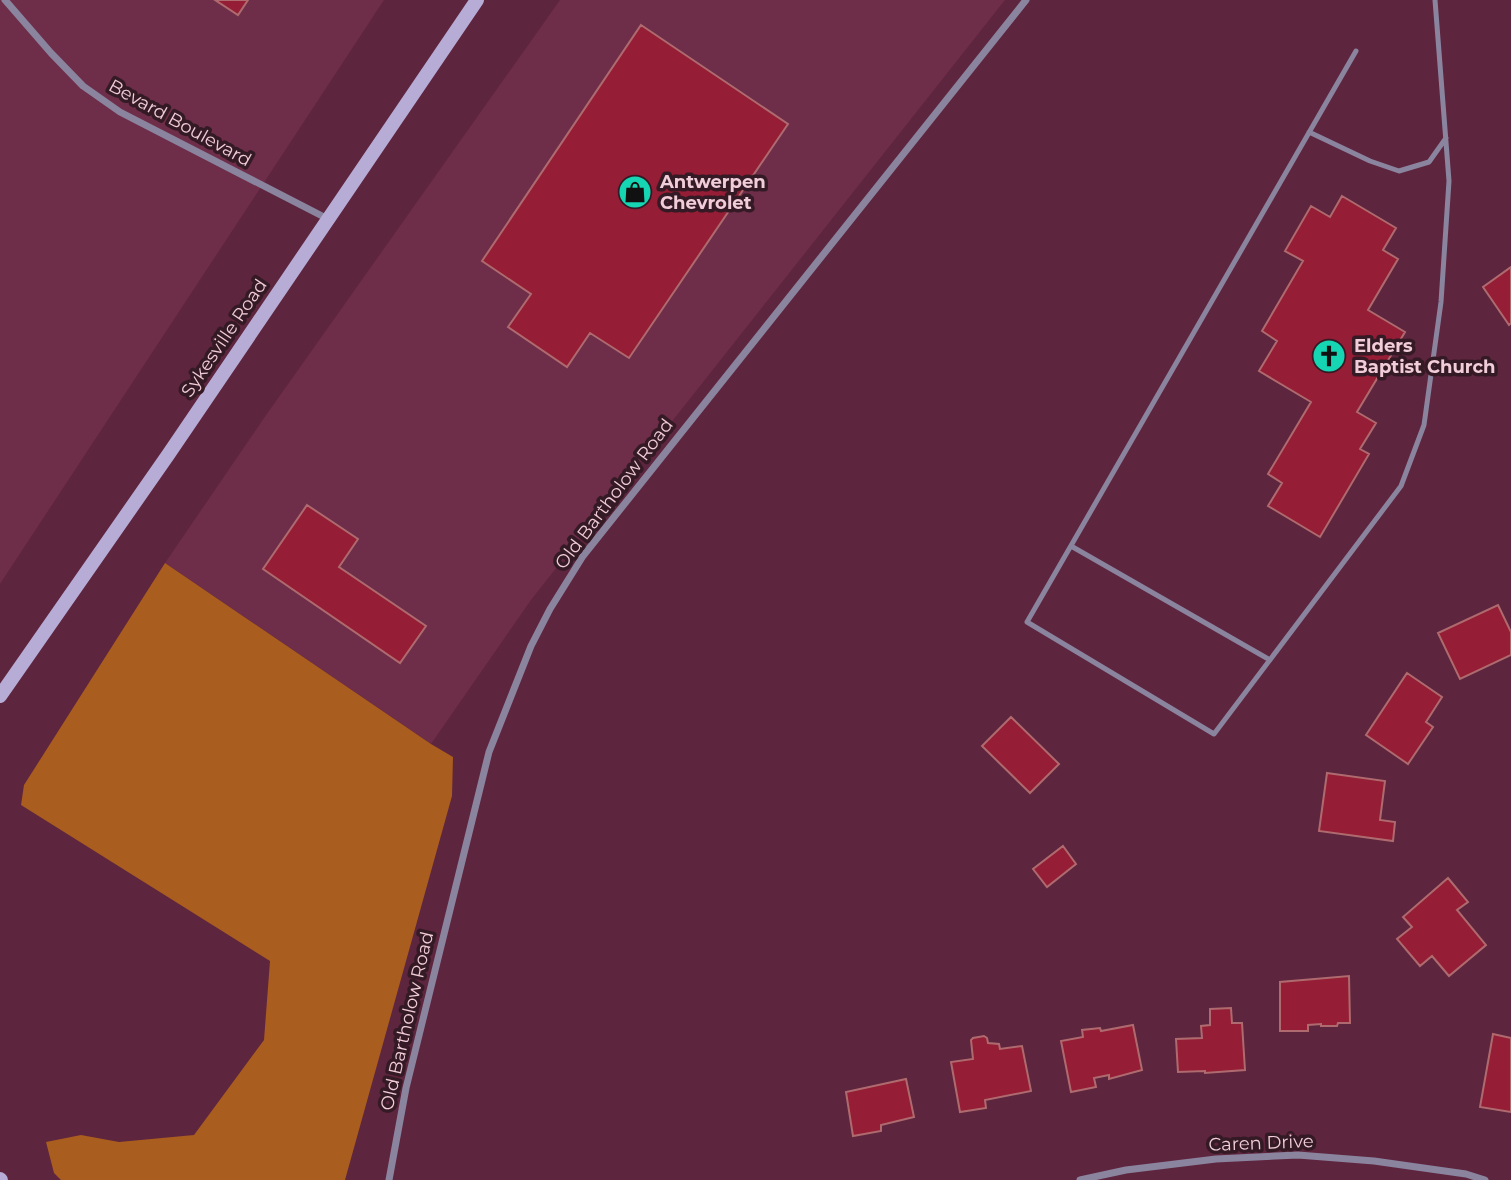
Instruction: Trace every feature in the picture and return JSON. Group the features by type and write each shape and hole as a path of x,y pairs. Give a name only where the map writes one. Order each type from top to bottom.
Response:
{"main road":[{"name":"Sykesville Road","path":"0,696 477,0"}],"street":[{"name":"Bevard Boulevard","path":"5,0 51,54 83,86 120,112 329,219"},
{"name":"Old Bartholow Road","path":"389,1180 405,1088 489,752 531,646 550,609 583,556 1026,0"},
{"name":"Caren Drive","path":"1080,1180 1126,1170 1216,1159 1298,1154 1387,1163 1466,1174 1485,1180"}],"lane":[{"path":"1356,51 1027,622 1214,734 1401,486 1424,425 1441,302 1449,181 1435,0"},
{"path":"1309,132 1399,172 1429,162 1446,138"},
{"path":"1071,546 1270,660"}],"shaded area":[{"path":"0,0 384,0 0,584"},
{"path":"560,0 1005,0 531,600 431,744 165,563 264,418"},
{"path":"165,563 453,757 452,796 345,1180 61,1180 54,1173 46,1142 81,1135 119,1142 194,1135 264,1040 270,961 21,805 24,785"}],"building":[{"path":"215,0 248,0 238,15"},
{"name":"Antwerpen Chevrolet","path":"641,25 788,124 629,358 590,333 567,367 508,327 531,294 482,261"},
{"name":"Elders Baptist Church","path":"1342,196 1396,228 1383,250 1398,259 1368,310 1405,332 1357,412 1376,423 1360,449 1369,454 1320,537 1268,506 1282,483 1268,474 1311,402 1259,371 1277,341 1262,331 1303,261 1285,251 1311,206 1330,217"},
{"path":"1511,267 1511,323 1509,325 1483,287"},
{"path":"307,505 358,539 339,567 426,626 400,663 263,569"},
{"path":"1498,605 1511,632 1511,655 1460,679 1438,633"},
{"path":"1407,673 1442,697 1426,722 1433,727 1408,764 1366,735"},
{"path":"1011,717 1059,764 1030,793 982,746"},
{"path":"1327,773 1385,781 1380,820 1395,822 1393,841 1319,831"},
{"path":"1063,846 1076,864 1047,887 1033,869"},
{"path":"1448,878 1468,902 1457,910 1486,945 1449,976 1432,956 1420,966 1397,939 1412,927 1403,917"},
{"path":"1349,976 1350,1023 1338,1023 1337,1026 1308,1025 1308,1031 1280,1031 1280,982"},
{"path":"1231,1008 1232,1023 1242,1023 1245,1070 1178,1072 1176,1039 1202,1038 1201,1026 1210,1025 1210,1009"},
{"path":"1133,1025 1142,1070 1109,1079 1109,1075 1094,1078 1096,1087 1071,1092 1061,1041 1083,1037 1082,1030 1100,1028 1101,1031"},
{"path":"1493,1034 1511,1038 1511,1112 1480,1107"},
{"path":"984,1036 988,1043 999,1044 1000,1049 1022,1046 1031,1091 985,1100 986,1108 960,1112 951,1062 973,1059 971,1040"},
{"path":"906,1079 914,1117 881,1125 881,1131 853,1136 846,1092"}],"place":[{"name":"Antwerpen Chevrolet","path":"635,192"},
{"name":"Elders Baptist Church","path":"1329,356"}]}
